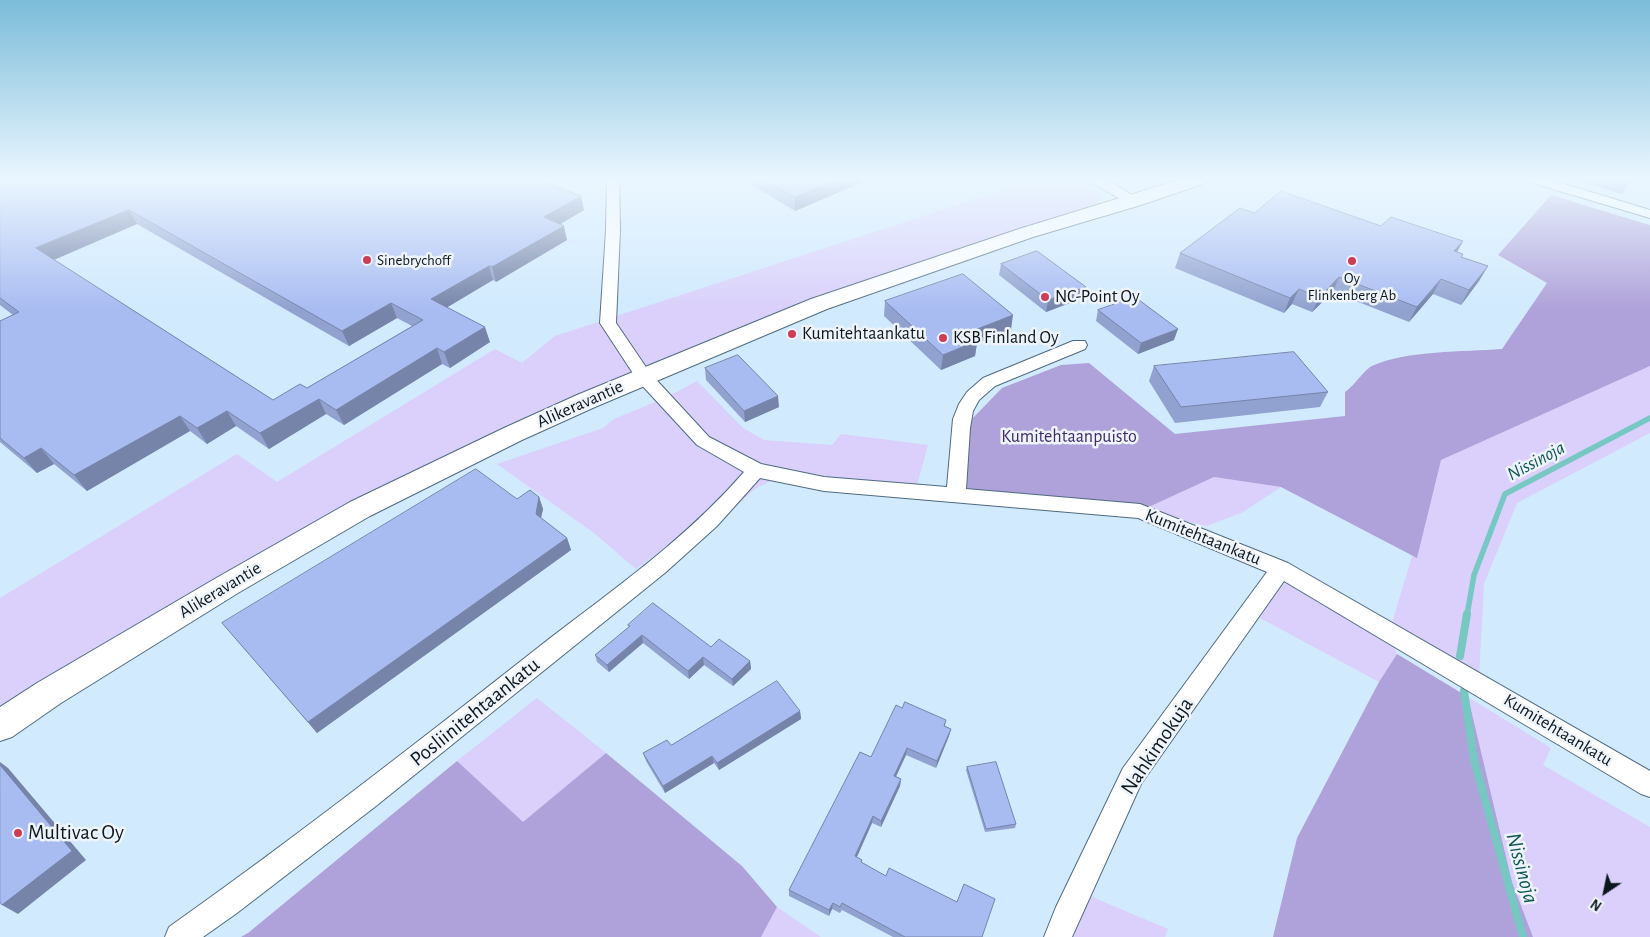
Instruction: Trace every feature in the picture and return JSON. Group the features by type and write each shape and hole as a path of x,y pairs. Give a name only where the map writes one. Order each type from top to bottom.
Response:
{"street":[{"name":"Kumitehtaankatu","path":"613,222 608,323 644,376 703,440 756,470 824,484 1140,511 1281,569 1650,785"},
{"name":"Alikeravantie","path":"0,726 49,693 220,590 360,509 513,434 644,376 819,304 1064,222"},
{"path":"956,495 960,423 964,410 977,390 989,382 1079,345"},
{"name":"Posliinitehtaankatu","path":"179,937 273,870 440,741 656,568 734,497 756,470"},
{"name":"Nahkimokuja","path":"1058,937 1132,776 1281,569"}],"shaded area":[{"path":"906,222 1045,222 1018,230 476,452 0,726 0,598 237,454 277,482 495,349 522,363 555,336"},
{"path":"1650,366 1650,433 1517,503 1484,584 1479,677 1391,626 1441,460"},
{"path":"697,381 743,428 764,440 832,445 841,434 928,445 915,492 782,475 755,489 734,508 720,498 680,535 636,569 594,533 497,464 603,428 614,419 665,398"},
{"path":"1214,477 1281,487 1243,512 1207,526 1140,511"},
{"path":"1282,575 1392,641 1397,654 1379,682 1260,618"},
{"path":"1468,697 1551,748 1543,765 1650,827 1650,937 1533,937 1512,882"},
{"path":"537,698 606,753 523,823 457,761"},
{"path":"1078,891 1168,929 1165,937 1058,937"},
{"path":"777,907 821,937 761,937"}],"green space":[{"name":"Kumitehtaanpuisto","path":"1527,222 1639,222 1650,225 1650,366 1441,460 1417,558 1281,487 1214,477 1140,511 956,495 967,483 966,449 971,420 1002,388 1061,365 1089,363 1175,434 1345,416 1345,392 1372,366 1418,354 1502,349 1547,283 1498,255"},
{"path":"1397,654 1468,697 1512,882 1533,937 1273,937 1297,838 1379,682"},
{"path":"606,753 742,866 777,907 761,937 241,937 457,761 523,822"}],"building":[{"path":"0,222 100,222 36,248 273,400 300,384 307,388 423,320 391,303 342,331 150,222 555,222 564,226 431,299 485,327 444,352 437,348 336,410 319,399 260,433 227,411 197,428 180,416 74,475 41,448 24,458 0,438 0,321 19,312 0,298"},
{"name":"Oy Flinkenberg Ab","path":"1222,222 1369,222 1381,226 1386,222 1405,222 1463,241 1454,251 1463,254 1461,257 1488,266 1469,290 1441,279 1417,307 1339,277 1319,298 1299,289 1290,298 1180,253"},
{"path":"1037,251 1086,287 1048,300 1001,264"},
{"path":"963,274 1013,315 967,333 977,341 943,355 885,301"},
{"path":"1135,297 1178,329 1141,343 1098,310"},
{"path":"1294,352 1328,392 1181,407 1154,366"},
{"path":"738,355 778,396 744,411 705,368"},
{"path":"476,469 517,499 530,490 539,497 536,514 567,538 308,722 222,623"},
{"path":"653,603 711,647 719,639 750,661 732,679 703,657 688,671 642,635 607,665 595,655 630,626 628,625"},
{"path":"777,681 800,711 717,763 712,756 663,786 643,753 667,740 671,745"},
{"path":"905,702 946,720 944,726 951,729 937,761 907,748 894,776 901,779 881,821 873,816 855,856 862,860 861,862 886,876 889,868 957,902 964,884 995,899 982,937 905,937 842,903 840,907 833,903 829,910 789,890 860,752 871,757 896,705 902,708"},
{"path":"996,762 1016,824 986,829 967,767"},
{"path":"0,765 72,851 2,905 0,902"}],"waterway":[{"name":"Nissinoja","path":"1467,615 1474,575 1505,494 1650,418"},
{"name":"Nissinoja","path":"1460,656 1467,614"},
{"name":"Nissinoja","path":"1464,691 1474,760 1523,937"}],"place":[{"name":"Sinebrychoff","path":"367,260"},
{"name":"Oy Flinkenberg Ab","path":"1352,261"},
{"name":"NC-Point Oy","path":"1045,297"},
{"name":"Kumitehtaankatu","path":"792,334"},
{"name":"KSB Finland Oy","path":"943,338"},
{"name":"Multivac Oy","path":"18,833"}]}
